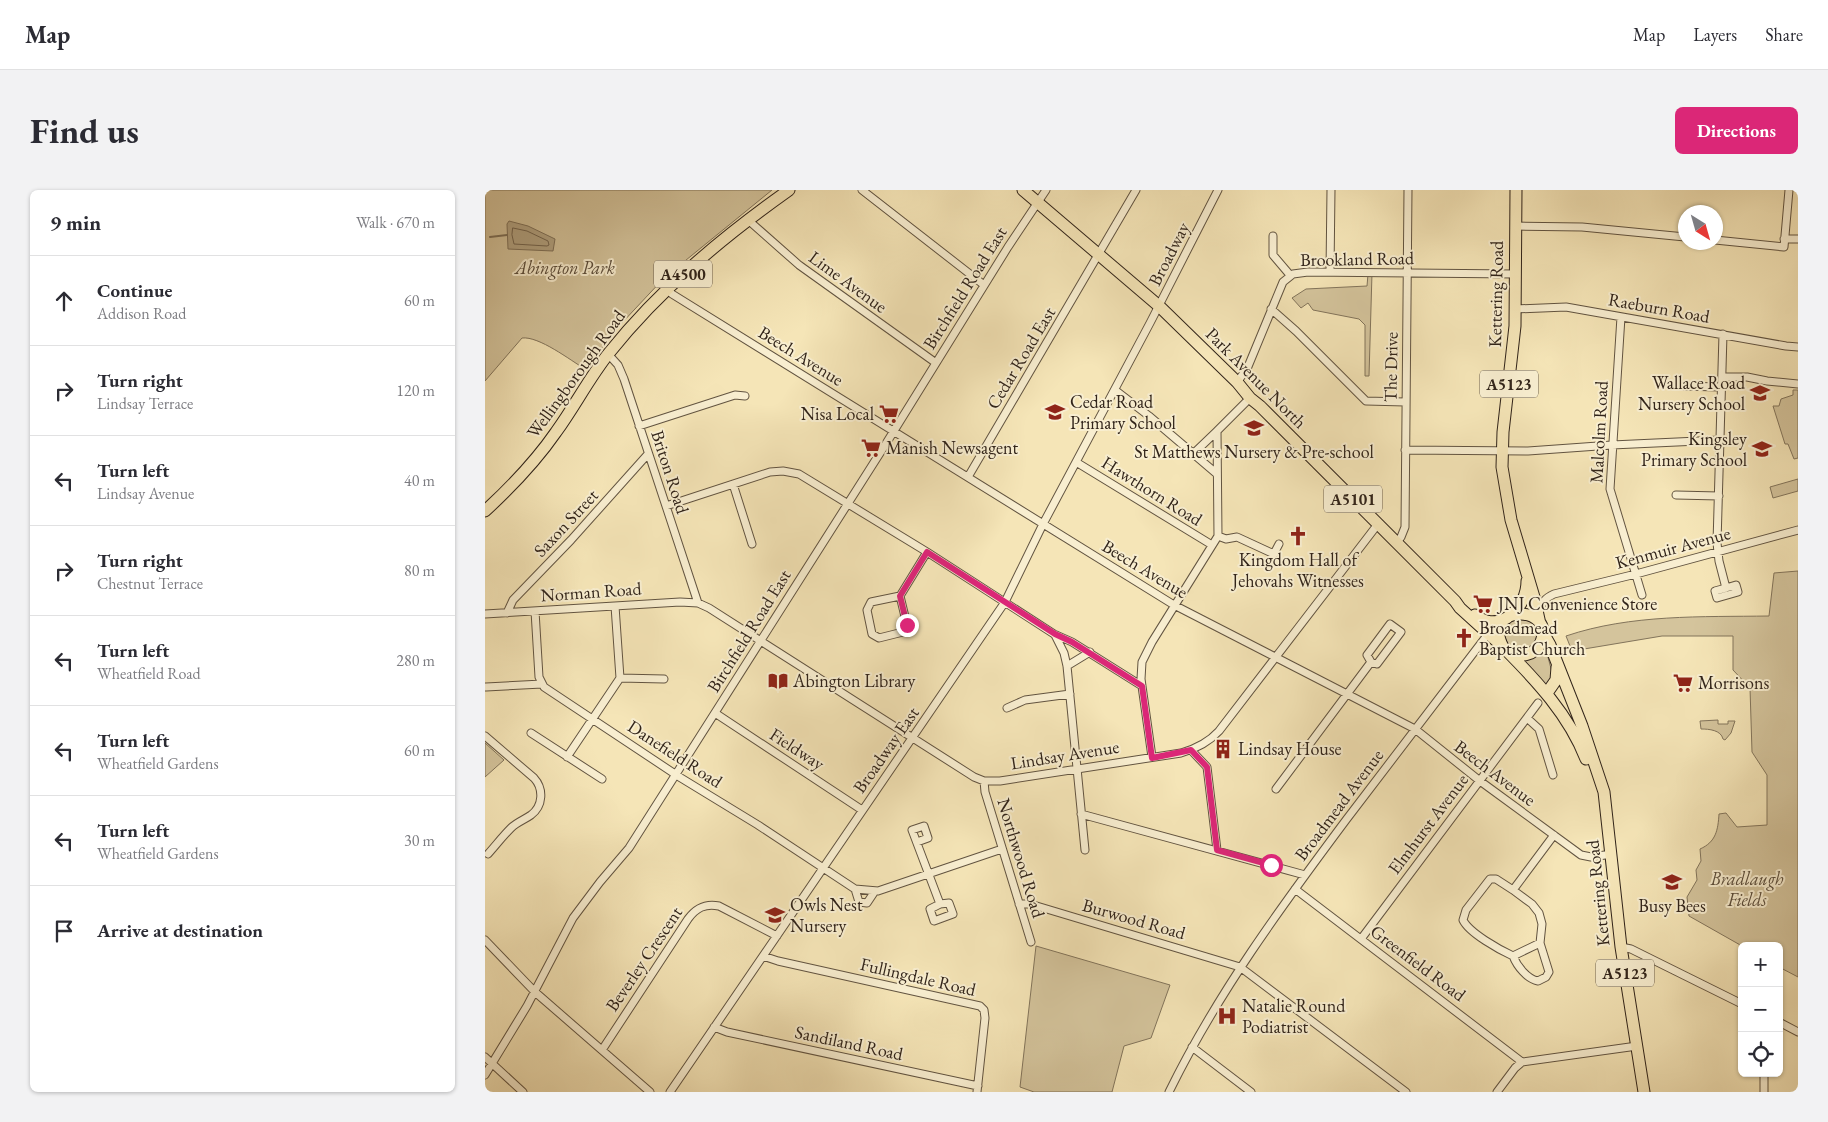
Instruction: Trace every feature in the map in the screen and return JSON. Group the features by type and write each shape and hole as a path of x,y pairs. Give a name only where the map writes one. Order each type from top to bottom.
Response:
{"main road":[{"name":"Wellingborough Road","path":"768,205 781,190"},
{"name":"Wellingborough Road","path":"485,511 515,483 555,434 608,354 635,322 695,264 748,220 789,190"},
{"name":"Park Avenue North","path":"1023,190 1159,306 1237,382 1249,398 1260,406 1397,542 1460,608 1506,650"},
{"name":"Kettering Road","path":"1516,190 1513,350 1502,451 1506,497 1540,622 1599,773 1604,792 1621,947 1643,1092"},
{"name":"Kettering Road","path":"1509,616 1527,587 1528,575"},
{"name":"Park Avenue North","path":"1455,601 1486,622 1509,616"},
{"path":"1525,613 1540,622 1540,643 1533,652 1521,656 1506,650 1500,642 1499,630 1509,616 1525,613"},
{"name":"Kettering Road","path":"1506,650 1547,693 1571,728 1582,749 1599,797 1606,809"},
{"path":"1547,693 1555,680 1557,666"}],"street":[{"path":"862,190 984,285"},
{"name":"Birchfield Road East","path":"485,1075 535,992 573,918 594,889 623,856 1046,190"},
{"name":"Cedar Road East","path":"968,477 1137,190"},
{"name":"Broadway","path":"1159,306 1218,190"},
{"path":"1330,272 1331,190"},
{"name":"The Drive","path":"1397,542 1405,527 1407,190"},
{"path":"1723,241 1784,247 1789,190"},
{"name":"Lime Avenue","path":"748,220 799,265 936,363"},
{"path":"1515,226 1582,227 1678,236"},
{"path":"1273,236 1273,255 1290,275"},
{"path":"1784,239 1798,240"},
{"name":"Brookland Road","path":"1237,382 1245,372 1283,282 1290,275 1301,272 1515,274"},
{"name":"Beech Avenue","path":"667,289 1174,606 1415,729 1480,781 1581,855 1591,857 1612,854"},
{"name":"Broadway East","path":"670,1092 1005,602 1043,524 1159,306"},
{"name":"Raeburn Road","path":"1515,309 1566,307 1798,347"},
{"path":"1271,309 1296,331 1366,401 1405,402"},
{"name":"Malcolm Road","path":"1621,317 1610,489 1642,595"},
{"path":"1723,334 1718,552 1726,588"},
{"name":"Briton Road","path":"608,354 615,360 621,371 698,603"},
{"path":"1722,377 1747,377 1798,384"},
{"path":"1678,386 1721,387"},
{"path":"1115,390 1149,416 1217,474"},
{"path":"639,426 735,395 745,396"},
{"path":"1193,454 1249,398"},
{"path":"1152,758 1142,686 1141,670 1143,657 1218,536 1217,431"},
{"path":"1405,450 1502,451 1721,440"},
{"name":"Saxon Street","path":"507,613 513,600 571,540 649,454"},
{"name":"Hawthorn Road","path":"1076,462 1212,545"},
{"path":"666,506 770,472 789,472 805,476 1055,634 1090,652 1142,686"},
{"path":"733,484 752,544"},
{"path":"1676,495 1719,496"},
{"name":"Lindsay Avenue","path":"985,781 1152,758 1191,750 1210,740 1219,731 1379,524"},
{"name":"Kenmuir Avenue","path":"1534,597 1636,574 1798,530"},
{"path":"1218,536 1227,538 1237,537 1274,554"},
{"path":"1268,565 1279,544"},
{"path":"900,596 871,602 867,610 872,634 879,638 903,632 907,625 900,596 927,552"},
{"path":"1540,622 1541,603 1554,594"},
{"path":"1509,616 1534,597"},
{"name":"Norman Road","path":"485,614 680,602 698,603"},
{"path":"698,603 709,608 974,777 985,781"},
{"path":"567,756 621,678 615,606"},
{"path":"486,687 541,684 535,611"},
{"name":"Broadmead Avenue","path":"1169,1092 1192,1048 1240,967 1305,875 1488,634 1509,616"},
{"path":"1390,624 1401,632 1377,664 1371,662 1367,655 1390,624"},
{"path":"1055,634 1064,653 1067,666 1085,850"},
{"path":"1067,666 1090,652"},
{"path":"1276,789 1371,662"},
{"path":"621,678 663,679"},
{"name":"Danefield Road","path":"541,684 676,774 758,824 855,889 875,891 1002,849"},
{"path":"1007,708 1025,700 1070,694"},
{"name":"Elmhurst Avenue","path":"1361,939 1538,703"},
{"name":"Fieldway","path":"715,713 863,810"},
{"path":"1527,718 1539,729 1553,775"},
{"path":"531,733 602,779"},
{"path":"485,736 534,778 540,786 541,795 539,804 534,812 513,826 488,854"},
{"path":"1191,750 1207,767 1217,850"},
{"name":"Northwood Road","path":"985,781 985,792 1031,942"},
{"path":"1081,814 1305,875"},
{"path":"1513,890 1553,835"},
{"path":"917,842 939,904"},
{"path":"1490,879 1496,879 1513,890 1532,904 1539,913 1542,924 1540,943 1549,972 1542,980 1532,979 1517,965 1513,956 1501,951 1477,934 1463,920 1466,910 1490,879"},
{"name":"Danefield Road","path":"855,889 859,902 867,904 875,891"},
{"name":"Greenfield Road","path":"1295,889 1522,1062"},
{"name":"Burwood Road","path":"1019,904 1030,904 1240,967"},
{"name":"Beverley Crescent","path":"602,1050 687,919 696,910 704,906 719,906 777,936"},
{"path":"485,940 535,992 650,1092"},
{"path":"1513,956 1540,943"},
{"path":"1621,947 1631,949 1738,1002"},
{"name":"Fullingdale Road","path":"763,956 777,961 980,1006 985,1010 985,1018 977,1089"},
{"path":"1240,967 1406,1092"},
{"path":"1783,1024 1798,1032"},
{"name":"Sandiland Road","path":"714,1027 727,1032 977,1089"},
{"path":"1497,1092 1515,1068 1522,1062 1637,1046"},
{"path":"1192,1048 1251,1092"},
{"path":"485,1057 523,1092"},
{"path":"1764,1077 1764,1092"},
{"path":"675,1092 676,1084"}],"green space":[{"name":"Abington Park","path":"485,190 772,190 664,278 620,325 585,369 537,341 522,338 485,381"},
{"path":"1372,273 1369,376 1365,376 1365,325 1359,319 1313,310 1308,303 1301,308 1292,298 1306,289 1367,286 1368,274"},
{"path":"1793,390 1798,390 1798,458 1794,459 1788,444 1785,444 1773,406 1779,406 1781,399 1793,395"},
{"path":"1798,479 1798,491 1773,498 1770,487"},
{"name":"Bradlaugh Fields","path":"1798,571 1798,977 1783,969 1783,942 1738,942 1738,944 1689,916 1687,897 1697,880 1696,870 1701,861 1700,849 1713,839 1718,825 1719,814 1726,813 1737,827 1767,825 1767,775 1752,752 1750,688 1733,670 1733,636 1662,636 1572,651 1566,636 1591,629 1641,620 1769,616 1774,573"},
{"path":"1514,618 1534,622 1539,634 1533,647 1519,652 1509,647 1504,634 1506,625"},
{"path":"1545,646 1553,676 1548,686 1521,659"},
{"path":"1718,720 1718,724 1728,724 1728,721 1735,721 1731,733 1725,740 1717,732 1701,729 1700,721"},
{"path":"485,743 504,760 485,777"},
{"path":"1036,946 1170,985 1151,1038 1124,1046 1112,1092 1034,1092 1020,1087"}],"water":[{"path":"509,221 528,226 555,239 553,251 508,249 507,224"}],"waterway":[{"path":"490,237 507,235"}],"place":[{"name":"Wallace Road Nursery School","path":"1760,393"},
{"name":"Cedar Road Primary School","path":"1055,412"},
{"name":"Nisa Local","path":"889,414"},
{"name":"St Matthews Nursery & Pre-school","path":"1254,428"},
{"name":"Manish Newsagent","path":"871,448"},
{"name":"Kingsley Primary School","path":"1762,449"},
{"name":"Kingdom Hall of Jehovahs Witnesses","path":"1298,536"},
{"name":"JNJ Convenience Store","path":"1483,604"},
{"name":"Broadmead Baptist Church","path":"1464,638"},
{"name":"Abington Library","path":"778,681"},
{"name":"Morrisons","path":"1683,683"},
{"name":"Lindsay House","path":"1223,749"},
{"name":"Busy Bees","path":"1672,882"},
{"name":"Owls Nest Nursery","path":"775,915"},
{"name":"Natalie Round Podiatrist","path":"1227,1016"}],"route":[{"path":"907,625 900,596 927,552 1055,634 1090,652 1142,686 1152,758 1191,750 1207,767 1217,850 1271,865"}]}
